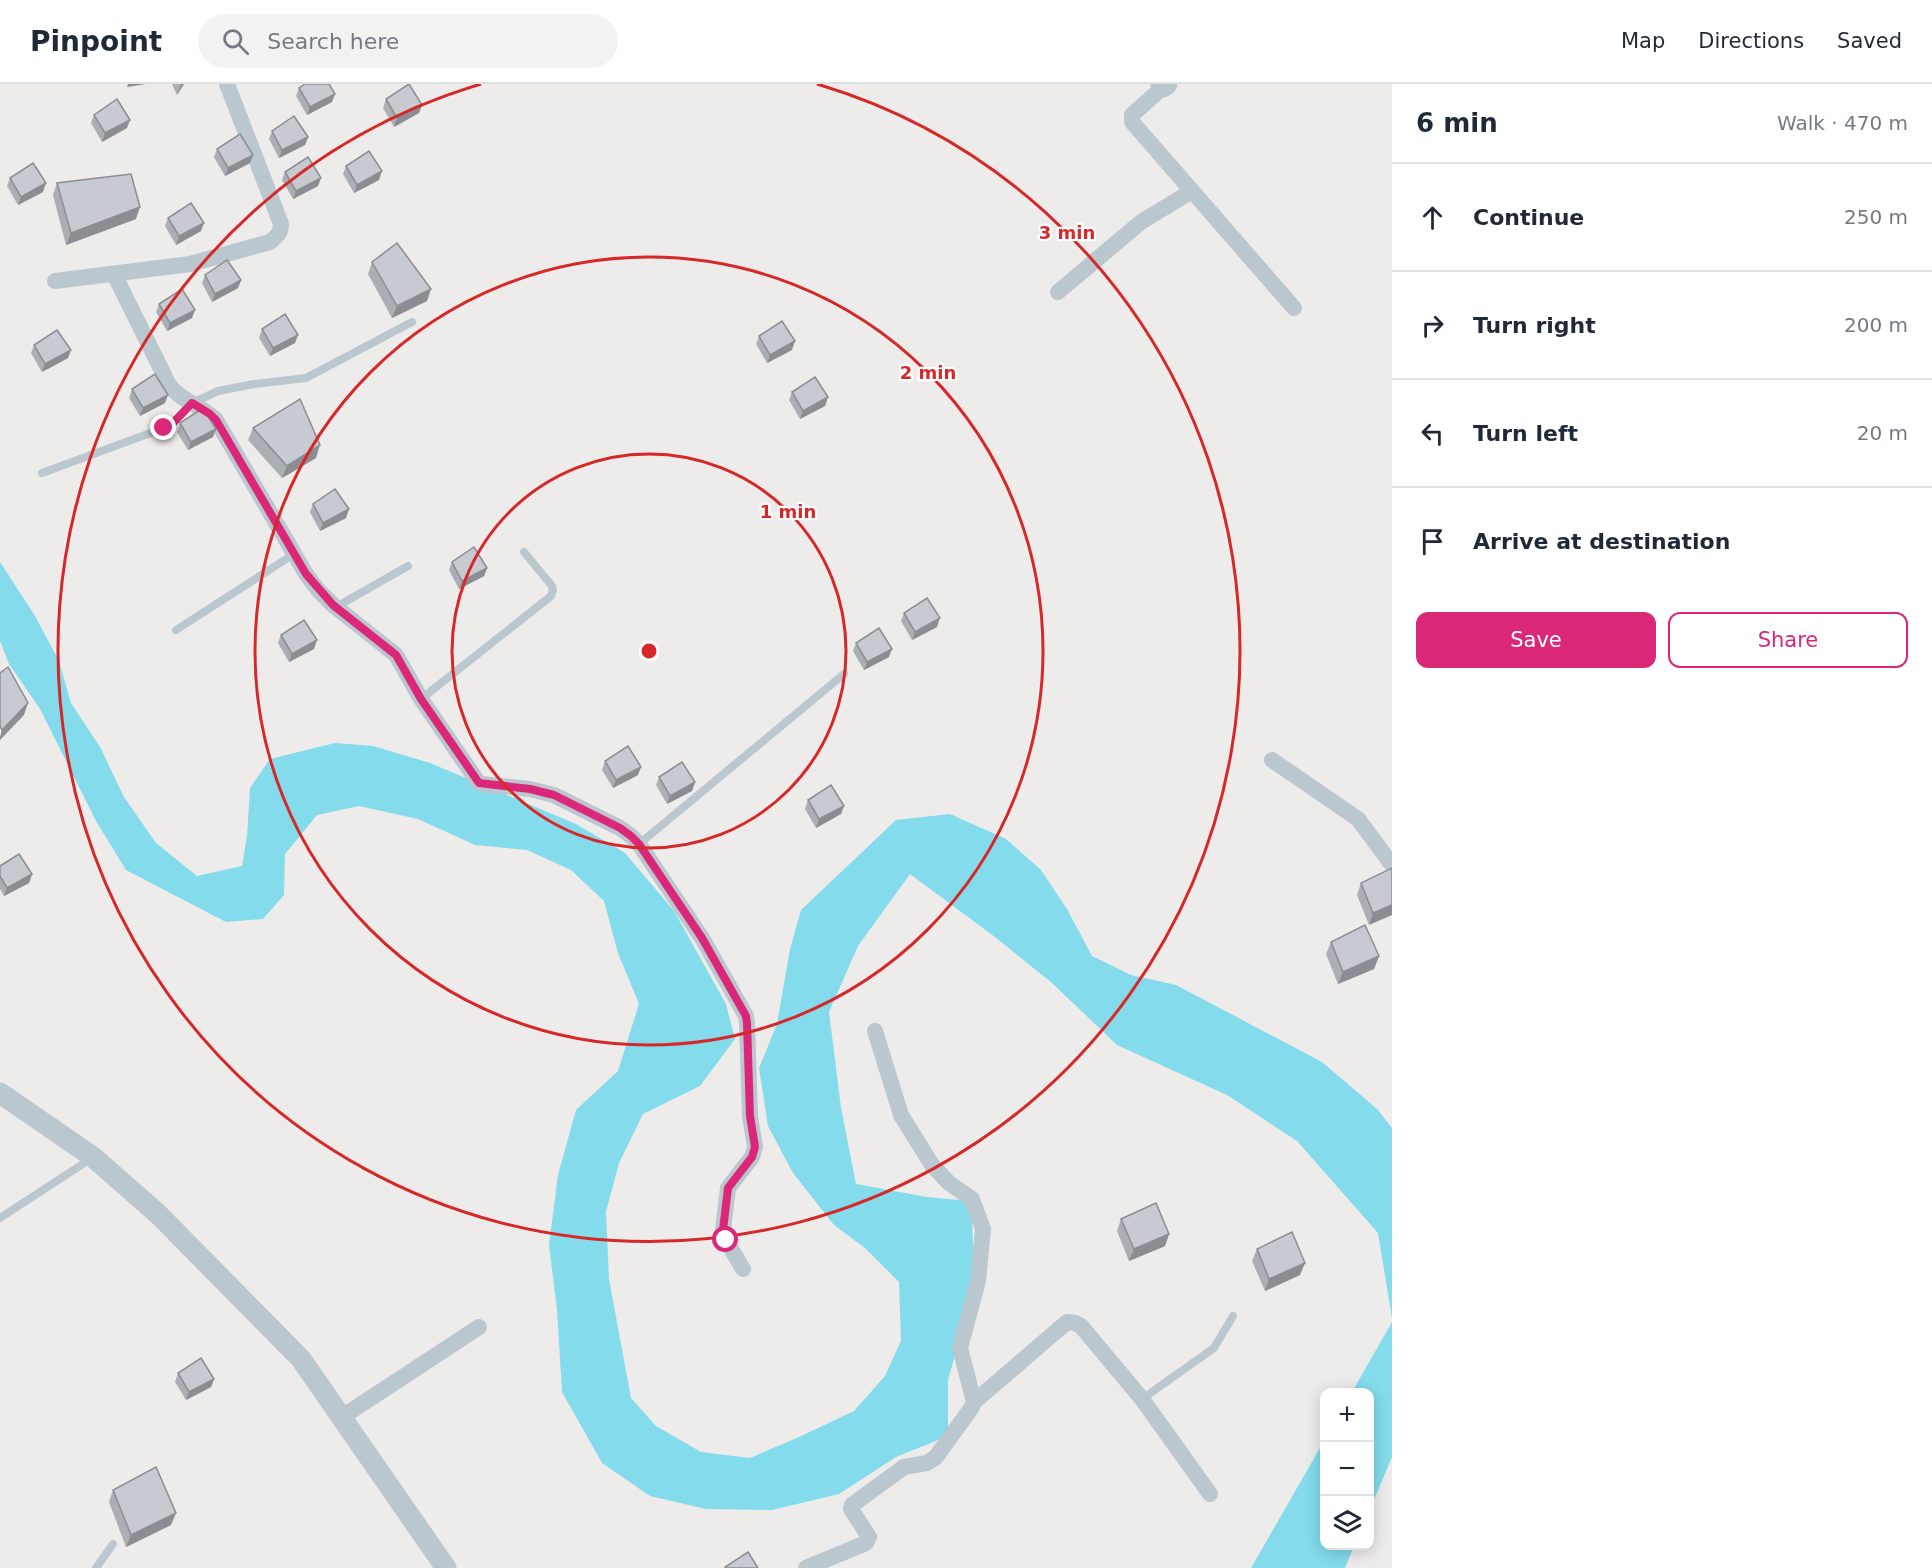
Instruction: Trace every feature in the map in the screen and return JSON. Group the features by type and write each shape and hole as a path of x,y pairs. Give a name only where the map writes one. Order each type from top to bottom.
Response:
{"street":[{"path":"55,281 190,264 270,242 281,231 281,224 227,84"},
{"path":"1164,85 1132,115 1132,122 1294,308"},
{"path":"1058,292 1141,222 1192,190"},
{"path":"114,274 169,385 177,394 216,420 294,554 318,590 336,608 396,655 421,699 479,783 530,789 554,795 620,828 639,844 702,938 747,1020 750,1116 755,1147 752,1157 728,1188 723,1230 726,1240 743,1269"},
{"path":"1272,760 1352,813 1365,826 1392,865"},
{"path":"875,1030 901,1115 932,1165 949,1183 972,1199 983,1228 978,1281 960,1348 974,1402"},
{"path":"0,1093 93,1157 158,1214 301,1359 446,1568"},
{"path":"806,1568 866,1543 869,1537 851,1509 852,1505 904,1467 927,1463 936,1457 974,1402 1067,1322 1081,1326 1142,1400 1210,1494"},
{"path":"342,1417 479,1327"}],"lane":[{"path":"42,473 164,428 173,423 192,403 223,388 306,378 412,322"},
{"path":"421,699 551,596 552,585 524,552"},
{"path":"176,630 294,554"},
{"path":"336,608 408,566"},
{"path":"639,844 844,674"},
{"path":"0,1218 93,1157"},
{"path":"1142,1400 1214,1348 1233,1316"},
{"path":"96,1568 113,1544"}],"water":[{"path":"0,562 35,616 59,661 71,703 100,747 124,797 156,843 197,876 242,866 247,836 250,788 270,759 335,743 373,746 430,763 576,824 625,853 674,911 726,1004 735,1039 700,1086 643,1114 619,1163 606,1212 609,1279 631,1398 656,1426 701,1452 750,1458 854,1411 885,1376 901,1341 899,1282 865,1248 834,1225 793,1173 768,1126 759,1068 777,1024 790,949 801,910 896,820 950,814 1006,839 1041,870 1067,909 1092,956 1131,975 1176,985 1322,1062 1377,1109 1392,1128 1392,1318 1378,1233 1297,1141 1227,1095 1117,1045 1052,983 910,874 858,946 829,1012 841,1108 856,1184 927,1197 971,1201 975,1284 948,1380 948,1436 896,1457 839,1494 772,1510 706,1509 650,1496 602,1463 562,1392 557,1310 549,1245 558,1175 576,1110 618,1071 639,1004 618,953 604,901 571,870 527,850 475,845 418,819 359,806 317,815 285,854 284,895 263,919 226,922 126,870 96,821 40,709 9,664 0,641"},
{"path":"1392,1322 1392,1457 1374,1500 1374,1388 1354,1388"},
{"path":"1320,1448 1320,1550 1352,1550 1345,1568 1251,1568"}],"building":[{"path":"305,84 329,84 335,94 310,107 299,88"},
{"path":"409,84 422,105 397,118 386,99"},
{"path":"117,99 130,120 105,133 94,115"},
{"path":"294,116 308,137 282,150 272,131"},
{"path":"240,134 253,155 228,168 217,149"},
{"path":"369,151 382,171 357,185 346,166"},
{"path":"308,157 321,178 296,191 285,172"},
{"path":"33,163 46,183 21,197 10,178"},
{"path":"131,174 140,207 71,233 57,183"},
{"path":"191,203 204,223 179,236 168,218"},
{"path":"397,243 431,289 397,306 372,262"},
{"path":"227,260 241,280 215,294 205,275"},
{"path":"182,289 195,310 170,323 159,304"},
{"path":"285,314 298,335 273,348 262,329"},
{"path":"782,321 795,341 770,355 759,336"},
{"path":"57,330 71,350 45,364 34,345"},
{"path":"155,374 168,395 143,408 132,389"},
{"path":"815,377 828,397 803,411 792,392"},
{"path":"300,399 320,445 287,466 253,428"},
{"path":"203,408 216,429 191,442 180,423"},
{"path":"335,489 349,509 323,523 313,504"},
{"path":"474,547 487,568 462,581 452,562"},
{"path":"927,598 940,618 915,632 904,613"},
{"path":"304,620 317,640 292,654 281,635"},
{"path":"879,628 892,649 867,662 856,643"},
{"path":"8,667 28,703 2,730 0,726 0,673"},
{"path":"628,746 641,767 616,780 605,761"},
{"path":"682,762 695,782 670,796 659,777"},
{"path":"831,785 844,806 819,819 808,800"},
{"path":"19,854 32,874 7,888 0,876 0,866"},
{"path":"1392,868 1392,905 1373,913 1361,883"},
{"path":"1365,925 1379,956 1343,972 1331,942"},
{"path":"1156,1203 1169,1234 1134,1249 1121,1219"},
{"path":"1292,1232 1305,1263 1269,1279 1257,1249"},
{"path":"201,1358 214,1379 189,1392 178,1373"},
{"path":"156,1467 176,1513 131,1535 113,1490"},
{"path":"748,1552 758,1568 725,1567"}],"route":[{"path":"164,428 173,423 192,403 216,420 306,574 333,605 396,655 421,699 479,783 530,789 554,795 620,828 639,844 702,938 747,1020 750,1116 755,1152 728,1188 723,1230 726,1240"}]}
